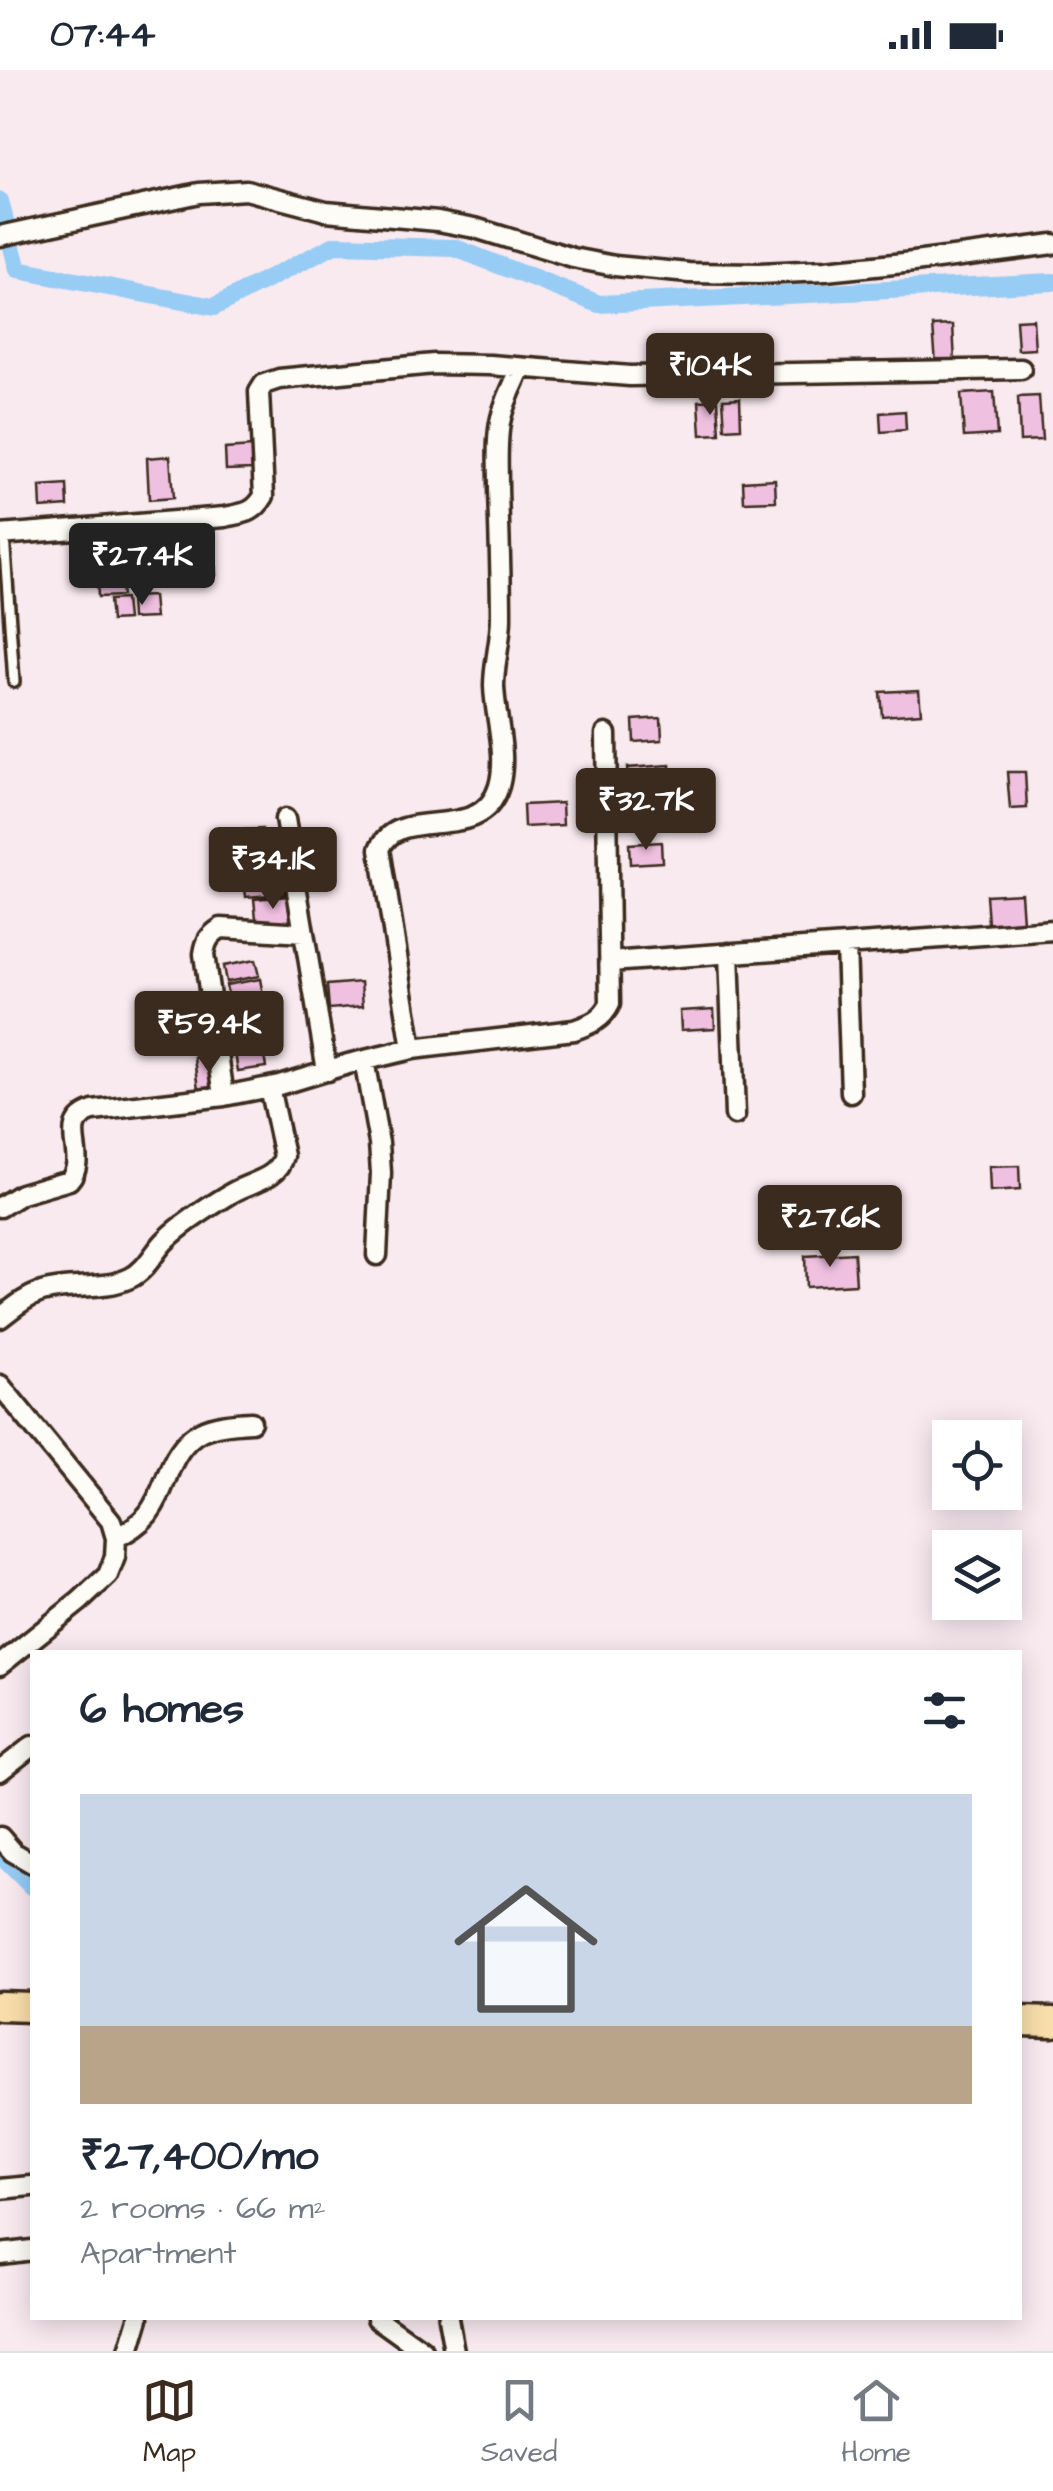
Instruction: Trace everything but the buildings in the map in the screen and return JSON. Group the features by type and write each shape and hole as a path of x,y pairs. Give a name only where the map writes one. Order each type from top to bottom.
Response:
{"main road":[{"path":"0,2006 30,2007"},
{"path":"1022,2021 1053,2022"}],"street":[{"path":"0,236 199,193 246,190 326,211 438,220 573,258 688,273 825,271 1053,244"},
{"path":"2,535 225,517 257,507 264,496 259,392 264,384 279,378 434,364 630,376 1021,369"},
{"path":"412,1048 380,849 396,831 412,825 460,821 480,812 492,802 500,782 499,719 494,688 501,634 498,459 500,423 521,368"},
{"path":"0,1207 21,1194 69,1180 78,1165 74,1133 82,1114 269,1087 412,1048 574,1030 592,1024 610,1004 606,734"},
{"path":"285,819 327,1071"},
{"path":"224,1096 204,954 206,942 222,928 304,934"},
{"path":"610,962 1053,930"},
{"path":"846,945 851,1093"},
{"path":"729,953 735,1116"},
{"path":"364,1060 379,1143 377,1256"},
{"path":"0,1318 37,1294 120,1282 135,1276 169,1236 225,1196 277,1171 284,1156 269,1087"},
{"path":"0,1385 111,1521 116,1538 108,1574 0,1665"},
{"path":"116,1538 147,1515 184,1444 200,1431 251,1422"},
{"path":"0,1771 30,1748"},
{"path":"0,1838 30,1862"},
{"path":"0,2190 30,2186"},
{"path":"0,2254 30,2250"},
{"path":"129,2351 137,2320"},
{"path":"380,2320 422,2351"},
{"path":"448,2320 454,2351"}],"lane":[{"path":"2,535 14,682"}],"waterway":[{"path":"0,201 18,270 214,307 335,245 455,248 599,304 1053,282"},
{"path":"0,1855 30,1885"}]}
